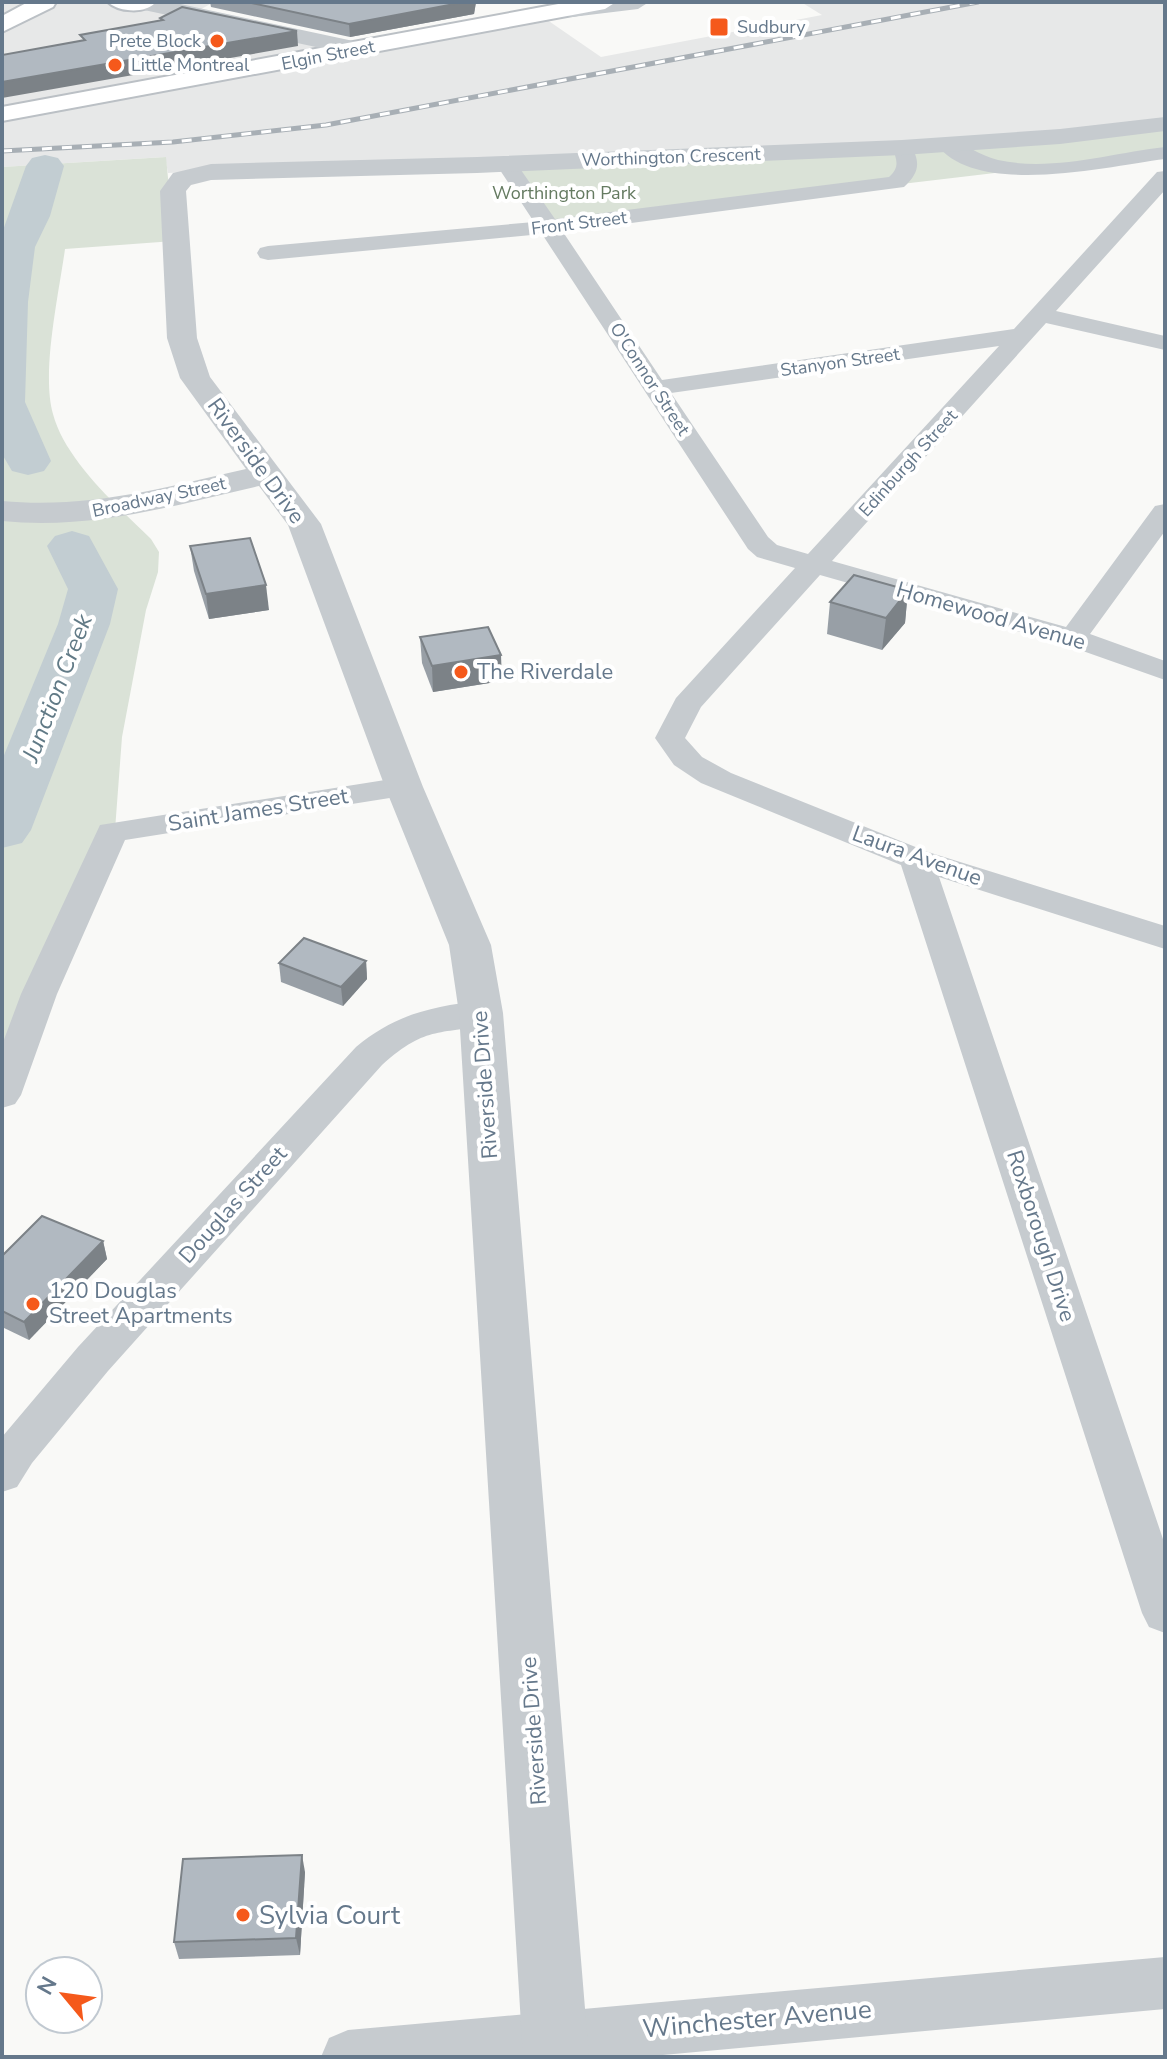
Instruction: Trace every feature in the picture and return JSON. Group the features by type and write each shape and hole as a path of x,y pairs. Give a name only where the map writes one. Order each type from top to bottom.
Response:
{"main road":[{"path":"119,2 143,3"},
{"name":"Elgin Street","path":"2,114 605,2"},
{"path":"2,15 39,5"},
{"path":"2,25 39,5"}],"street":[{"path":"572,10 638,2"},
{"path":"143,3 358,49"},
{"name":"Worthington Crescent","path":"178,182 187,176 211,172 507,164 947,145 1165,124"},
{"path":"947,145 974,161 1013,170 1165,153"},
{"name":"Front Street","path":"268,253 549,227 896,182 906,173 908,162 902,147"},
{"name":"O'Connor Street","path":"507,164 758,543 780,556 815,565"},
{"name":"Edinburgh Street","path":"678,754 670,738 687,704 1165,177"},
{"name":"Riverside Drive","path":"178,182 173,191 182,338 186,358 195,378 304,524 404,787 470,945 481,1013 556,2047"},
{"path":"1033,325 1165,343"},
{"name":"Stanyon Street","path":"656,388 1033,325"},
{"name":"Broadway Street","path":"2,511 44,515 109,510 267,474"},
{"path":"1073,638 1165,512"},
{"name":"Homewood Avenue","path":"815,565 1073,638 1165,671"},
{"name":"Laura Avenue","path":"678,754 693,767 720,780 916,859 1165,938"},
{"name":"Saint James Street","path":"2,1095 39,994 112,832 404,787"},
{"name":"Roxborough Drive","path":"916,859 1165,1613"},
{"name":"Douglas Street","path":"6,1453 392,1034 415,1022 481,1013"},
{"name":"Winchester Avenue","path":"348,2057 556,2047 1165,1983"}],"shaded area":[{"path":"2,2 214,2 194,13 358,48 540,15 601,57 822,15 801,2 1165,2 1165,123 1084,134 168,173 165,157 2,167 2,26 33,7 2,14"}],"green space":[{"name":"Worthington Park","path":"1165,123 1165,153 547,226 505,163 899,147"},
{"path":"166,157 174,241 65,249 50,355 53,414 59,431 81,465 151,539 159,552 158,572 146,610 122,737 115,830 2,1102 2,167"}],"building":[{"path":"247,2 465,2 349,24"},
{"path":"182,7 297,31 2,82 2,55 85,40 80,35 163,20 160,18"},
{"path":"250,538 266,585 206,594 190,546"},
{"path":"854,575 908,590 886,618 830,602"},
{"path":"488,627 501,655 432,666 420,637"},
{"path":"304,938 366,961 341,987 279,963"},
{"name":"120 Douglas Street Apartments","path":"42,1216 103,1241 24,1322 2,1311 2,1256"},
{"name":"Sylvia Court","path":"302,1855 296,1938 174,1942 183,1859"}],"waterway":[{"name":"Junction Creek","path":"28,461 3,402 7,302 15,247 30,216 45,166"},
{"name":"Junction Creek","path":"2,830 84,624 93,589 72,546"}],"railway":[{"path":"2,151 173,142 326,125 978,2"}],"place":[{"name":"Sudbury","path":"719,27"},
{"name":"Prete Block","path":"217,41"},
{"name":"Little Montreal","path":"115,65"},
{"name":"The Riverdale","path":"461,672"},
{"name":"120 Douglas Street Apartments","path":"33,1304"},
{"name":"Sylvia Court","path":"243,1915"}]}
